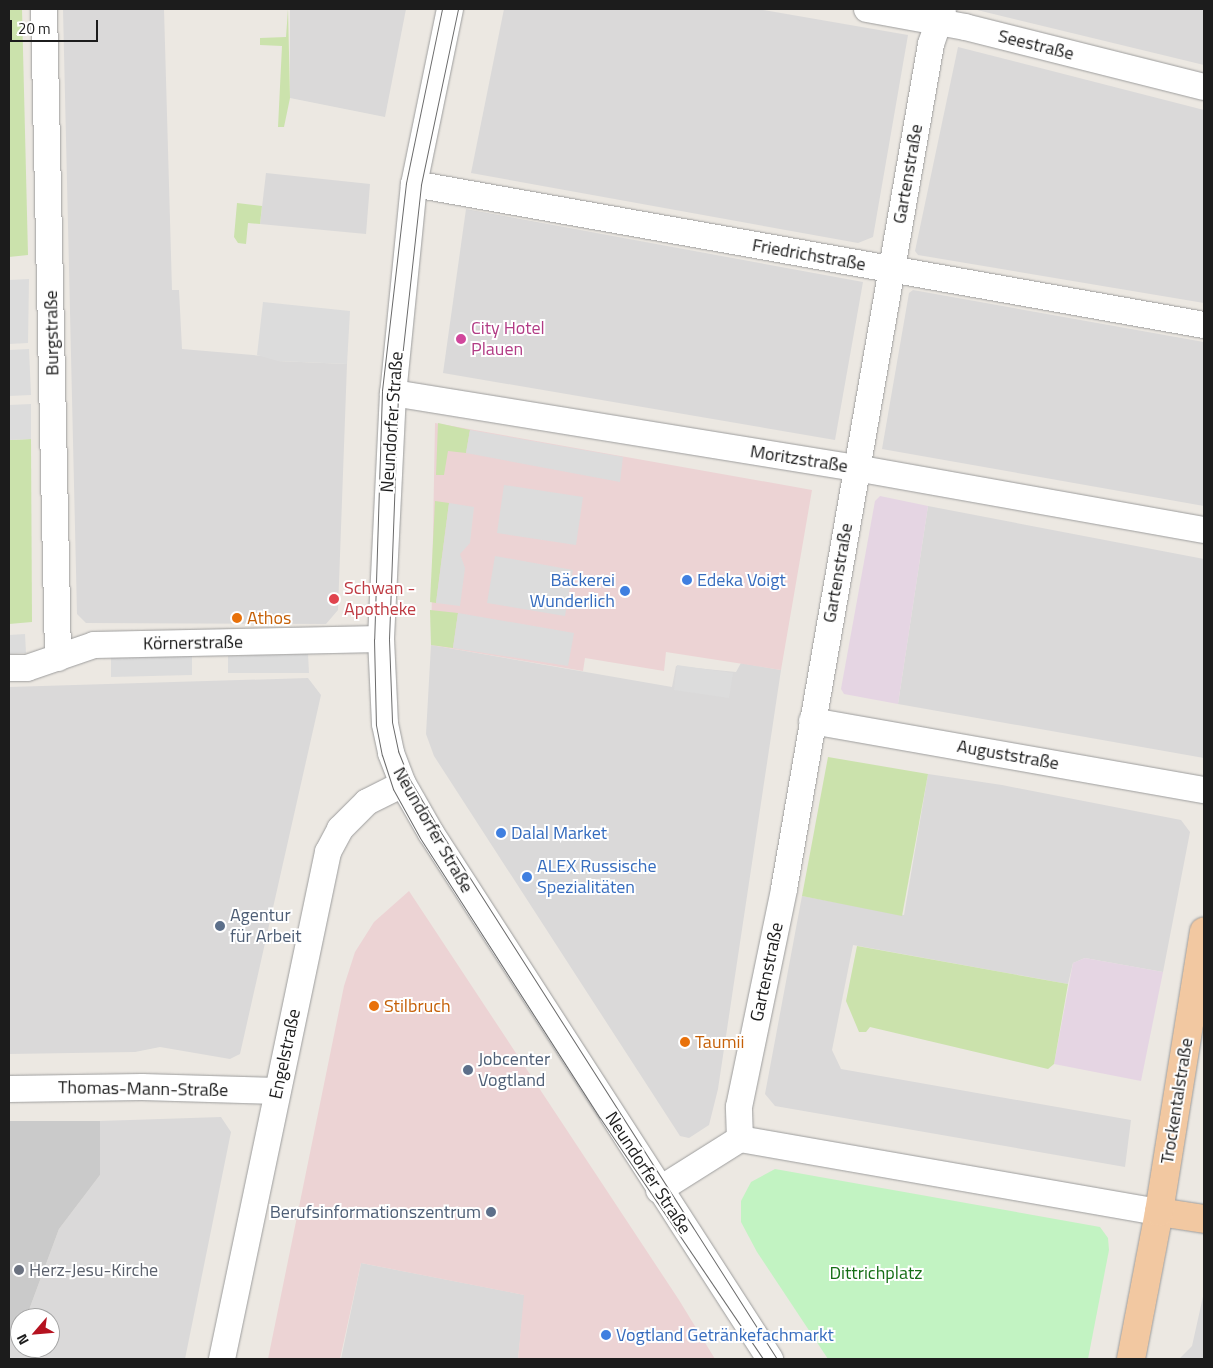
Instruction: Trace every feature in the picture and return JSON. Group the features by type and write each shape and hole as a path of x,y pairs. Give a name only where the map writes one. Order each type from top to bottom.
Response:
{"main road":[{"name":"Trockentalstraße","path":"1159,1212 1204,932"},
{"path":"1131,1359 1159,1212 1204,1219"}],"street":[{"name":"Burgstraße","path":"44,9 58,658"},
{"name":"Neundorfer Straße","path":"450,9 414,184 393,393 381,639 385,724 403,784 659,1190 770,1359"},
{"name":"Seestraße","path":"867,9 940,15 1204,87"},
{"name":"Gartenstraße","path":"740,1139 739,1108 784,889 890,269 940,15"},
{"name":"Friedrichstraße","path":"414,184 1204,325"},
{"name":"Moritzstraße","path":"393,393 856,468 1204,530"},
{"name":"Körnerstraße","path":"9,668 27,668 94,645 381,639"},
{"name":"Auguststraße","path":"812,721 1204,790"},
{"name":"Engelstraße","path":"222,1359 328,852 340,829 367,802 403,784"},
{"name":"Thomas-Mann-Straße","path":"9,1089 142,1087 277,1092"},
{"path":"659,1190 740,1139 1159,1212"}],"shaded area":[{"path":"63,9 164,9 172,290 179,290 182,349 276,357 278,361 347,364 338,610 326,624 86,623 77,614"},
{"path":"290,9 406,9 385,117 290,98"},
{"path":"504,9 758,9 908,35 873,237 858,243 471,173"},
{"path":"973,9 1204,9 1204,65"},
{"path":"958,47 1204,110 1204,303 918,255 915,251"},
{"path":"266,173 370,184 366,234 260,224"},
{"path":"466,209 863,282 835,440 443,373"},
{"path":"29,279 28,343 9,344 9,280"},
{"path":"913,290 1204,342 1204,506 882,449 909,293"},
{"path":"263,302 350,311 347,364 278,361 257,355"},
{"path":"29,349 31,395 9,396 9,350"},
{"path":"31,404 31,439 9,440 9,405"},
{"path":"435,423 812,490 781,670 666,652 664,671 585,658 583,671 431,645"},
{"path":"470,430 623,457 620,482 466,453"},
{"path":"504,485 583,497 576,545 497,533"},
{"path":"880,496 928,506 898,704 844,694 841,689 875,501"},
{"path":"449,503 474,507 470,543 460,554 465,568 460,606 436,603"},
{"path":"928,506 1204,559 1204,758 898,704"},
{"path":"495,556 573,570 565,616 487,603"},
{"path":"458,613 574,633 568,666 453,648"},
{"path":"25,634 26,653 9,654 9,635"},
{"path":"431,645 672,687 676,666 736,672 741,663 781,670 718,1089 709,1125 689,1138 680,1136 434,756 426,734"},
{"path":"308,654 309,673 228,673 228,656"},
{"path":"192,656 192,675 111,677 111,658"},
{"path":"677,665 733,673 729,698 674,690"},
{"path":"308,678 321,695 240,1054 230,1059 160,1047 135,1052 9,1054 9,687"},
{"path":"928,774 1002,785 1181,820 1190,832 1163,972 1085,958 1073,963 1068,984 853,945 832,1050 841,1069 1131,1120 1125,1167 775,1106 765,1094 802,896 904,915"},
{"path":"409,891 679,1300 715,1359 518,1359 524,1295 361,1263 340,1359 268,1359 344,986 355,952 374,922"},
{"path":"1085,958 1163,972 1141,1081 1054,1064 1073,963"},
{"path":"221,1117 231,1132 185,1359 9,1359 10,1334 10,1358 60,1358 60,1308 30,1308 59,1229 100,1175 100,1121"},
{"path":"9,1121 100,1121 100,1175 59,1229 30,1308 10,1308 9,1335"},
{"path":"361,1263 525,1295 518,1359 341,1359"},
{"path":"1204,1292 1204,1359 1179,1359 1192,1346"}],"green space":[{"path":"9,9 22,9 28,255 9,257"},
{"path":"288,9 290,98 284,127 278,127 282,46 260,45 260,38 286,37"},
{"path":"237,203 262,206 260,224 248,223 246,244 238,243 234,237"},
{"path":"438,423 470,430 466,453 448,451 444,475 436,475"},
{"path":"31,439 32,622 9,624 9,440"},
{"path":"435,501 449,503 436,603 430,602"},
{"path":"430,610 458,613 453,648 431,645"},
{"path":"828,757 928,774 902,916 802,896"},
{"path":"857,946 1068,984 1054,1064 1048,1069 870,1027 866,1032 859,1032 846,1001"},
{"name":"Dittrichplatz","path":"775,1169 1100,1227 1108,1238 1109,1250 1088,1359 828,1359 757,1252 741,1222 741,1201 751,1182"}],"tram line":[{"path":"442,9 406,183 382,391 374,639 376,725 382,755 393,789 420,838 600,1118 763,1359"},
{"path":"458,9 421,185 398,394 389,639 392,722 398,751 410,780 440,831 777,1359"}],"place":[{"name":"City Hotel Plauen","path":"461,339"},
{"name":"Edeka Voigt","path":"687,580"},
{"name":"Bäckerei Wunderlich","path":"625,591"},
{"name":"Schwan - Apotheke","path":"334,599"},
{"name":"Athos","path":"237,618"},
{"name":"Dalal Market","path":"501,833"},
{"name":"ALEX Russische Spezialitäten","path":"527,877"},
{"name":"Agentur für Arbeit","path":"220,926"},
{"name":"Stilbruch","path":"374,1006"},
{"name":"Taumii","path":"685,1042"},
{"name":"Jobcenter Vogtland","path":"468,1070"},
{"name":"Berufsinformationszentrum","path":"491,1212"},
{"name":"Herz-Jesu-Kirche","path":"19,1270"},
{"name":"Vogtland Getränkefachmarkt","path":"606,1335"}]}
